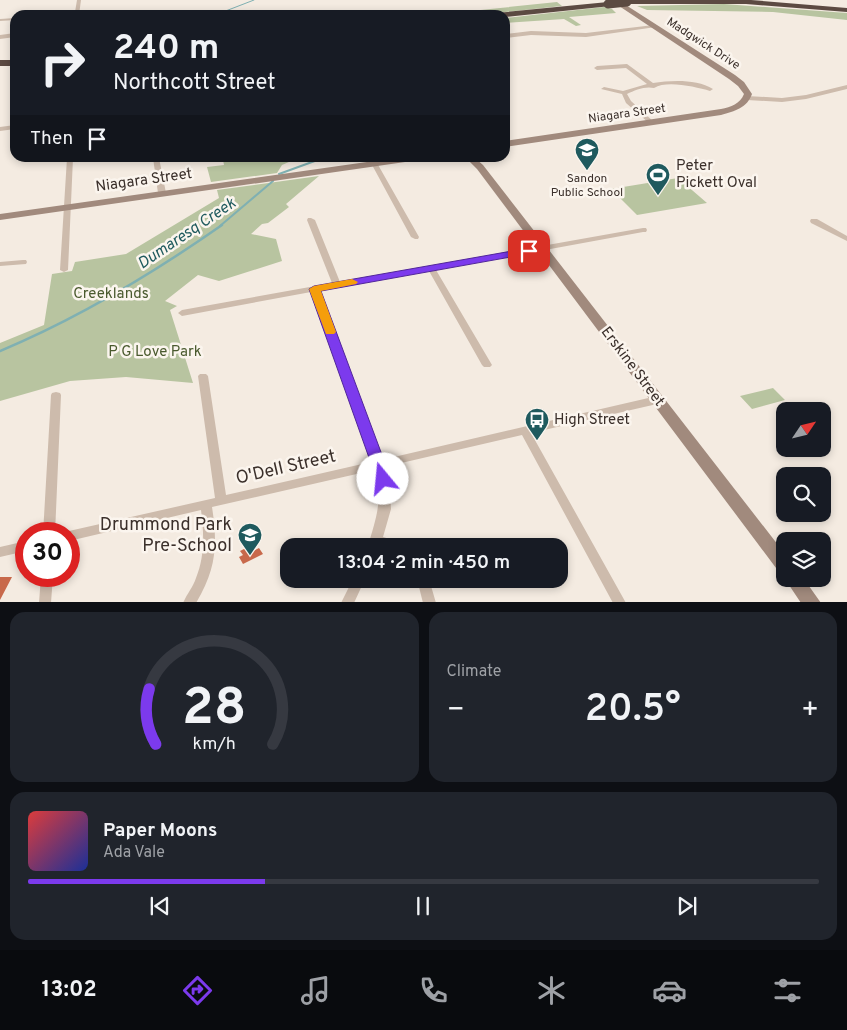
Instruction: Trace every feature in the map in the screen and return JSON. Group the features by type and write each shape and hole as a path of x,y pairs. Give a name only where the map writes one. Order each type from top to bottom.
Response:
{"highway":[{"path":"510,13 610,2 736,2 847,10"}],"street":[{"name":"Madgwick Drive","path":"610,2 654,26 732,77 746,90 747,98"},
{"path":"510,35 531,33 586,35 654,26"},
{"path":"596,68 625,65 654,86"},
{"path":"604,89 624,93 630,89 693,83 710,89"},
{"path":"747,98 782,100 806,97 847,87"},
{"path":"624,93 628,102 652,123"},
{"name":"Niagara Street","path":"510,143 731,110 741,105 747,98"},
{"path":"64,270 70,162"},
{"path":"157,162 162,194"},
{"name":"Niagara Street","path":"0,217 382,162"},
{"name":"Erskine Street","path":"480,162 542,249 776,555"},
{"path":"374,163 415,236"},
{"path":"311,220 337,285"},
{"path":"814,221 847,239"},
{"path":"182,313 643,230"},
{"path":"0,264 23,262"},
{"path":"431,268 487,365"},
{"path":"314,289 379,464 386,493 386,509 377,538"},
{"path":"202,376 221,501"},
{"path":"50,522 56,396"},
{"name":"O'Dell Street","path":"80,533 657,400"},
{"path":"525,431 620,602"},
{"path":"189,602 207,567 211,541 206,504"},
{"path":"0,552 15,549"},
{"path":"45,602 46,587"},
{"path":"800,587 812,602"},
{"path":"347,602 354,588"},
{"path":"426,588 430,602"}],"green space":[{"path":"557,2 562,6 510,11 480,10"},
{"path":"724,4 847,13 847,20 773,12 647,10 637,6"},
{"path":"604,7 612,9 616,13 569,17 581,25 576,26 564,19 510,23 510,17"},
{"path":"223,162 289,162 282,165 277,173 211,182 207,167 224,165"},
{"name":"Creeklands","path":"319,176 286,204 289,207 268,223 262,224 251,234 276,239 282,261 219,281 198,275 165,301 177,306 170,310 193,383 126,377 70,381 0,401 0,343 44,325 52,274 72,271 75,262 126,254 219,198 217,190"},
{"name":"Peter Pickett Oval","path":"678,178 707,203 637,215 611,189"},
{"path":"773,388 785,400 752,409 740,396"}],"building":[{"name":"Drummond Park Pre-School","path":"248,547 251,552 259,548 263,554 243,564 239,557 243,555 240,551"},
{"path":"0,577 12,577 0,600"}],"waterway":[{"name":"Dumaresq Creek","path":"228,10 254,0"},
{"name":"Dumaresq Creek","path":"279,174 312,162"},
{"name":"Dumaresq Creek","path":"220,226 273,181"},
{"name":"Dumaresq Creek","path":"0,351 87,310 142,278 222,225"}],"slow traffic":[{"path":"330,332 314,289 352,282"}],"place":[{"name":"Sandon Public School","path":"587,171"},
{"name":"Peter Pickett Oval","path":"658,196"},
{"name":"High Street","path":"537,441"},
{"name":"Drummond Park Pre-School","path":"250,556"}],"route":[{"path":"383,479 376,455 314,289 529,251"}],"park label":[{"name":"P G Love Park","path":"155,352"}]}
